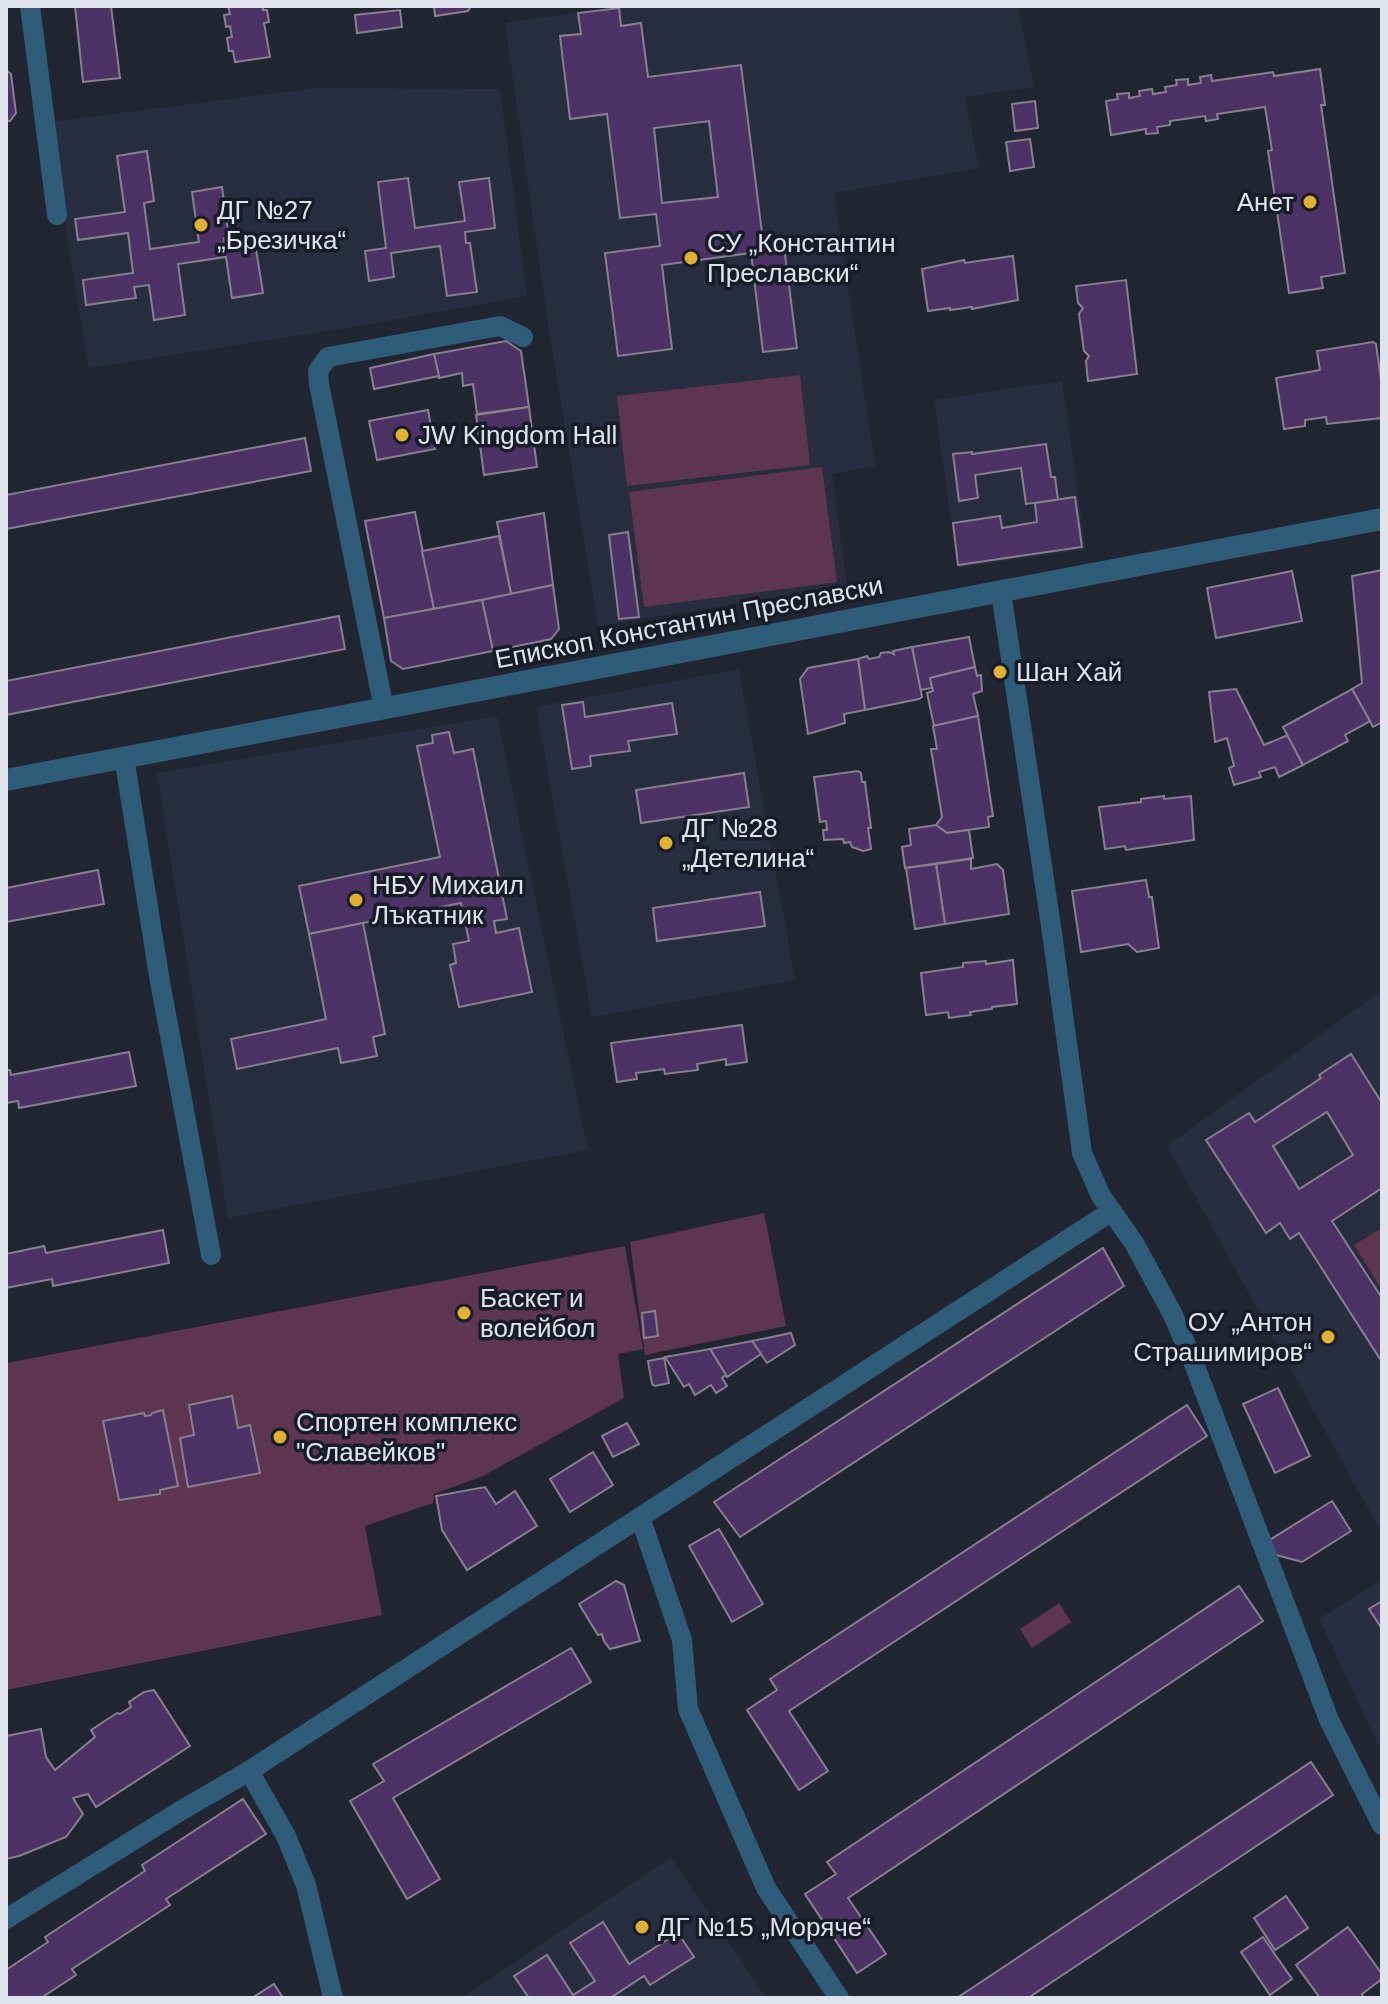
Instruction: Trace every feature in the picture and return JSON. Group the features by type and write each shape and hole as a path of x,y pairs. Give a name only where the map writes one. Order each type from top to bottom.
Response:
{"street":[{"path":"30,6 57,215"},
{"path":"384,709 318,371 328,357 500,326 523,337"},
{"name":"Епископ Константин Преславски","path":"6,780 1382,519"},
{"path":"1001,592 1082,1153 1101,1196 1134,1243 1172,1313 1329,1720 1382,1825"},
{"path":"124,757 160,982 211,1255"},
{"path":"6,1919 249,1771 1112,1211"},
{"path":"640,1517 682,1640 688,1709 766,1888 839,1998"},
{"path":"249,1771 286,1836 306,1885 333,1998"}],"shaded area":[{"name":"СУ „Константин Преславски“","path":"623,6 1018,6 1034,87 965,97 979,168 834,193 875,466 832,474 847,586 598,626 548,324 505,23"},
{"name":"ДГ №27 „Брезичка“","path":"317,88 500,89 527,296 89,368 48,122"},
{"path":"800,375 810,465 627,486 617,396"},
{"path":"1062,381 1086,549 958,568 934,400"},
{"path":"822,467 837,582 644,607 629,492"},
{"name":"ДГ №28 „Детелина“","path":"739,669 795,980 592,1017 536,707"},
{"name":"НБУ Михаил Лъкатник","path":"497,716 588,1150 228,1218 157,773"},
{"name":"ОУ „Антон Страшимиров“","path":"1382,990 1382,1528 1380,1530 1167,1146"},
{"path":"764,1213 786,1326 645,1355 630,1242"},
{"path":"1382,1228 1382,1290 1354,1245"},
{"name":"Спортен комплекс \"Славейков\"","path":"625,1246 643,1349 618,1354 624,1398 483,1476 434,1494 433,1503 365,1526 382,1615 6,1690 6,1363"},
{"path":"1382,1579 1382,1753 1319,1619"},
{"path":"1059,1603 1071,1622 1032,1648 1020,1629"},
{"name":"ДГ №15 „Моряче“","path":"671,1857 766,1998 461,1998"}],"building":[{"path":"75,6 111,6 120,78 83,82"},
{"path":"228,6 263,6 263,10 267,10 269,22 264,23 270,57 235,62 227,38 232,37 230,26 226,27 224,15 230,14"},
{"path":"434,6 471,6 468,11 435,16"},
{"path":"619,8 621,26 641,23 648,77 741,65 764,249 784,246 797,348 763,352 751,253 662,265 672,349 618,356 605,253 660,246 656,214 620,218 607,114 570,119 560,36 581,34 578,13","holes":["709,121 718,197 662,203 654,128"]},
{"path":"400,10 402,27 357,33 355,15"},
{"path":"1320,69 1325,105 1321,105 1345,273 1321,277 1323,288 1289,293 1268,151 1272,150 1265,107 1217,114 1218,119 1206,121 1205,116 1170,121 1170,125 1157,127 1158,133 1146,134 1146,129 1111,135 1106,101 1118,99 1117,94 1129,93 1129,98 1140,96 1139,91 1152,89 1153,94 1166,92 1165,87 1177,85 1176,80 1188,79 1188,85 1201,83 1200,77 1211,75 1212,81"},
{"path":"6,70 11,74 16,113 10,121 6,121"},
{"path":"1035,101 1038,128 1015,131 1012,104"},
{"path":"1030,139 1034,167 1010,171 1006,142"},
{"path":"147,151 154,201 144,203 150,249 199,242 192,192 222,187 229,237 224,238 225,247 255,243 263,293 232,298 226,257 178,264 185,315 154,320 149,285 134,287 136,298 86,305 83,280 133,273 128,233 78,240 75,219 125,212 117,156"},
{"path":"408,178 415,228 465,221 459,182 489,178 495,228 465,232 466,243 470,243 477,292 447,296 440,246 391,253 394,277 369,281 365,251 386,248 378,182"},
{"path":"1013,256 1018,300 972,309 928,311 922,269 964,260 965,263"},
{"path":"1126,280 1137,374 1088,381 1086,361 1089,356 1084,351 1079,314 1083,308 1078,303 1076,286"},
{"path":"506,341 521,351 529,407 477,414 473,384 463,386 462,373 439,378 434,354"},
{"path":"1376,344 1382,386 1382,418 1327,424 1326,417 1305,420 1305,426 1284,429 1276,378 1320,370 1317,351"},
{"path":"434,354 439,376 374,389 370,368"},
{"path":"529,407 537,467 484,475 476,415"},
{"name":"JW Kingdom Hall","path":"428,410 435,449 377,460 369,421"},
{"path":"305,438 311,471 6,529 6,495"},
{"path":"1046,444 1058,500 1026,504 1021,468 975,475 978,498 959,501 953,454"},
{"path":"1075,497 1082,547 958,565 953,523 1000,516 1002,528 1037,522 1035,503"},
{"path":"415,512 434,609 384,618 365,521"},
{"path":"544,513 553,585 511,594 497,522"},
{"path":"628,532 639,617 619,619 609,535"},
{"path":"499,536 511,594 434,609 422,551"},
{"path":"1382,570 1382,722 1373,727 1352,689 1362,683 1352,576"},
{"path":"1292,571 1302,621 1216,638 1207,588"},
{"path":"553,585 559,629 551,639 493,651 482,600"},
{"path":"482,600 493,651 403,669 391,661 384,618"},
{"path":"339,616 345,649 6,715 6,681"},
{"path":"969,637 975,667 930,678 932,688 920,690 912,647"},
{"path":"912,647 922,697 865,710 858,659 879,657 881,653 894,654 893,651"},
{"path":"858,659 865,710 844,714 845,723 808,734 800,679 808,668"},
{"path":"975,667 977,676 981,675 982,691 973,694 978,716 934,726 927,693 933,691 930,678"},
{"path":"1236,689 1264,745 1288,735 1303,765 1279,777 1275,767 1259,772 1261,777 1234,785 1229,768 1234,766 1227,738 1215,742 1209,692"},
{"path":"1352,689 1370,721 1345,735 1348,741 1303,765 1283,727"},
{"path":"583,702 585,717 672,703 677,734 628,741 630,751 590,756 591,766 572,769 562,705"},
{"path":"978,716 993,816 988,817 989,827 947,833 936,825 942,817 931,749 937,749 933,726"},
{"path":"449,732 454,753 473,749 507,919 494,921 496,933 519,928 532,992 459,1007 450,965 456,963 453,944 469,941 461,903 309,934 299,886 440,857 417,746 433,743 432,735"},
{"path":"858,771 862,782 865,782 871,828 868,828 871,849 863,851 852,847 850,842 844,843 843,839 824,840 826,821 820,822 814,777"},
{"path":"744,773 749,807 641,823 636,790"},
{"path":"1164,796 1164,799 1191,796 1194,840 1126,850 1125,846 1105,849 1099,807"},
{"path":"936,825 947,833 969,830 973,858 905,868 902,847 911,845 909,829"},
{"path":"971,859 971,869 997,864 1003,870 1009,914 945,924 936,864"},
{"path":"936,864 945,924 915,929 906,868"},
{"path":"98,870 104,904 6,922 6,888"},
{"path":"1146,880 1149,897 1152,897 1159,948 1137,952 1128,944 1081,952 1072,891"},
{"path":"760,892 765,926 657,941 653,908"},
{"path":"363,923 385,1034 373,1037 377,1056 341,1063 338,1048 237,1069 231,1039 326,1019 309,934"},
{"path":"1013,960 1017,1004 949,1018 948,1012 926,1015 921,973 963,967 963,963"},
{"path":"742,1025 747,1062 726,1065 726,1059 697,1064 698,1070 665,1074 664,1069 636,1073 637,1079 617,1082 611,1043"},
{"path":"129,1052 136,1086 19,1108 18,1101 6,1103 6,1070 10,1070 11,1075"},
{"path":"1351,1054 1382,1103 1382,1188 1332,1221 1382,1298 1382,1362 1299,1233 1290,1239 1280,1223 1266,1233 1206,1140 1249,1113 1255,1122 1321,1078 1319,1075","holes":["1327,1112 1353,1155 1299,1189 1273,1146"]},
{"path":"163,1230 169,1263 53,1286 52,1279 6,1288 6,1254 44,1246 46,1253"},
{"path":"1103,1248 1124,1286 740,1537 714,1502"},
{"path":"655,1311 658,1336 644,1338 642,1313"},
{"path":"791,1333 795,1345 767,1363 752,1341"},
{"path":"752,1341 761,1354 727,1377 710,1349"},
{"path":"710,1349 726,1375 722,1378 727,1386 716,1393 711,1385 695,1395 689,1384 684,1387 665,1357"},
{"path":"664,1358 669,1383 655,1386 648,1361"},
{"path":"1278,1388 1310,1456 1275,1473 1243,1404"},
{"path":"232,1396 238,1428 250,1425 260,1473 188,1487 180,1438 194,1435 189,1405"},
{"path":"1187,1405 1207,1436 789,1711 828,1771 799,1790 747,1710 777,1690 770,1679"},
{"path":"163,1410 178,1486 160,1490 160,1494 119,1500 103,1421 144,1413 145,1416 151,1415"},
{"path":"627,1423 639,1444 613,1457 602,1436"},
{"path":"593,1452 613,1485 570,1512 550,1479"},
{"path":"485,1487 496,1504 515,1491 537,1526 467,1570 442,1530 436,1496"},
{"path":"1332,1501 1351,1531 1302,1562 1276,1555 1268,1541"},
{"path":"719,1529 763,1604 732,1622 689,1546"},
{"path":"616,1581 624,1585 640,1641 610,1649 579,1604"},
{"path":"1239,1586 1263,1621 848,1898 886,1954 857,1973 805,1894 836,1874 827,1862"},
{"path":"1382,1601 1382,1629 1369,1609"},
{"path":"571,1648 591,1682 393,1798 440,1879 407,1899 350,1801 384,1781 373,1764"},
{"path":"154,1690 190,1746 96,1807 88,1794 73,1798 83,1814 66,1837 6,1859 6,1736 41,1729 46,1757 55,1770 95,1737 91,1730 131,1707 129,1702 144,1692"},
{"path":"1311,1762 1333,1795 1028,1998 957,1998"},
{"path":"243,1799 266,1834 166,1899 170,1905 72,1969 76,1975 41,1998 6,1998 6,1970 48,1942 45,1937 145,1871 142,1865"},
{"path":"1286,1896 1308,1928 1275,1950 1254,1918"},
{"path":"603,1922 629,1964 678,1933 694,1957 650,1985 644,1976 610,1998 529,1998 514,1976 547,1955 573,1995 595,1981 570,1943"},
{"path":"1348,1927 1382,1974 1382,1979 1362,1994 1364,1998 1320,1998 1296,1965"},
{"path":"1263,1937 1292,1979 1270,1995 1241,1952"},
{"path":"274,1984 283,1998 252,1998"}],"place":[{"name":"Анет","path":"1310,202"},
{"name":"ДГ №27 „Брезичка“","path":"201,225"},
{"name":"СУ „Константин Преславски“","path":"691,258"},
{"name":"JW Kingdom Hall","path":"402,435"},
{"name":"Шан Хай","path":"1000,672"},
{"name":"ДГ №28 „Детелина“","path":"666,843"},
{"name":"НБУ Михаил Лъкатник","path":"356,900"},
{"name":"Баскет и волейбол","path":"464,1313"},
{"name":"ОУ „Антон Страшимиров“","path":"1328,1337"},
{"name":"Спортен комплекс \"Славейков\"","path":"280,1437"},
{"name":"ДГ №15 „Моряче“","path":"642,1927"}]}
